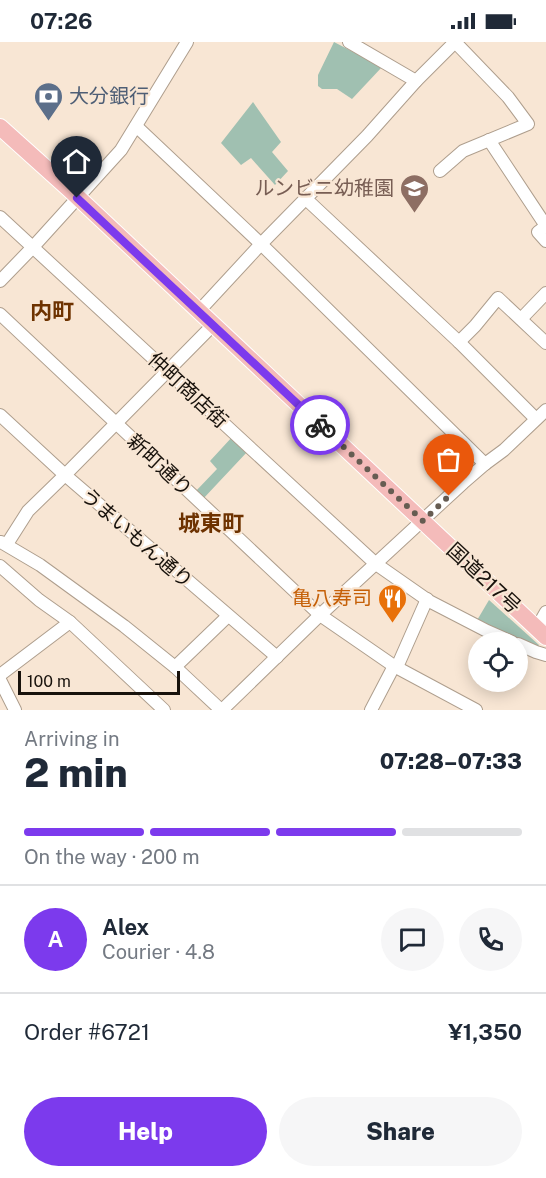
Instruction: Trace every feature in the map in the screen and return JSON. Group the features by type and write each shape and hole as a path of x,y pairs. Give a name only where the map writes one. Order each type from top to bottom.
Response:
{"highway":[{"name":"国道217号","path":"0,127 541,632"}],"street":[{"path":"0,281 121,150 187,42"},
{"path":"349,42 416,81"},
{"path":"199,311 455,42 508,98 528,124 463,151 440,171"},
{"path":"136,126 261,244 485,464"},
{"path":"489,140 546,226 538,232 546,241"},
{"path":"305,198 459,342 536,419"},
{"name":"仲町商店街","path":"0,217 376,564 427,599 489,632"},
{"path":"521,319 546,293"},
{"path":"459,342 498,298 546,344"},
{"name":"新町通り","path":"0,314 320,615 395,667 476,710"},
{"path":"213,325 28,511 3,543 40,565 124,626 175,667 221,710 320,615 546,410"},
{"name":"うまいもん通り","path":"0,415 65,475 277,657"},
{"path":"0,566 39,600 70,622 164,710"},
{"path":"370,710 395,667 427,599"},
{"path":"541,632 546,612"},
{"path":"175,667 228,616"},
{"path":"0,675 70,622"},
{"path":"528,648 546,655"},
{"path":"0,680 15,710"}],"green space":[{"path":"334,42 382,67 352,99 337,89 322,89 318,86 318,75"},
{"path":"253,102 281,142 272,152 288,171 275,185 251,158 241,165 221,143"},
{"path":"233,436 248,451 202,500 195,492 217,469 210,461"},
{"path":"489,600 525,632 498,632 476,622"},
{"path":"528,635 539,645 536,649 528,645"}],"way so far":[{"path":"320,425 423,521 449,496"}],"place":[{"name":"大分銀行","path":"48,122"},
{"name":"ルンビニ幼稚園","path":"415,214"},
{"name":"亀八寿司","path":"393,624"}],"district":[{"name":"内町","path":"52,311"},
{"name":"城東町","path":"211,523"}],"route":[{"path":"77,198 320,425"}]}
